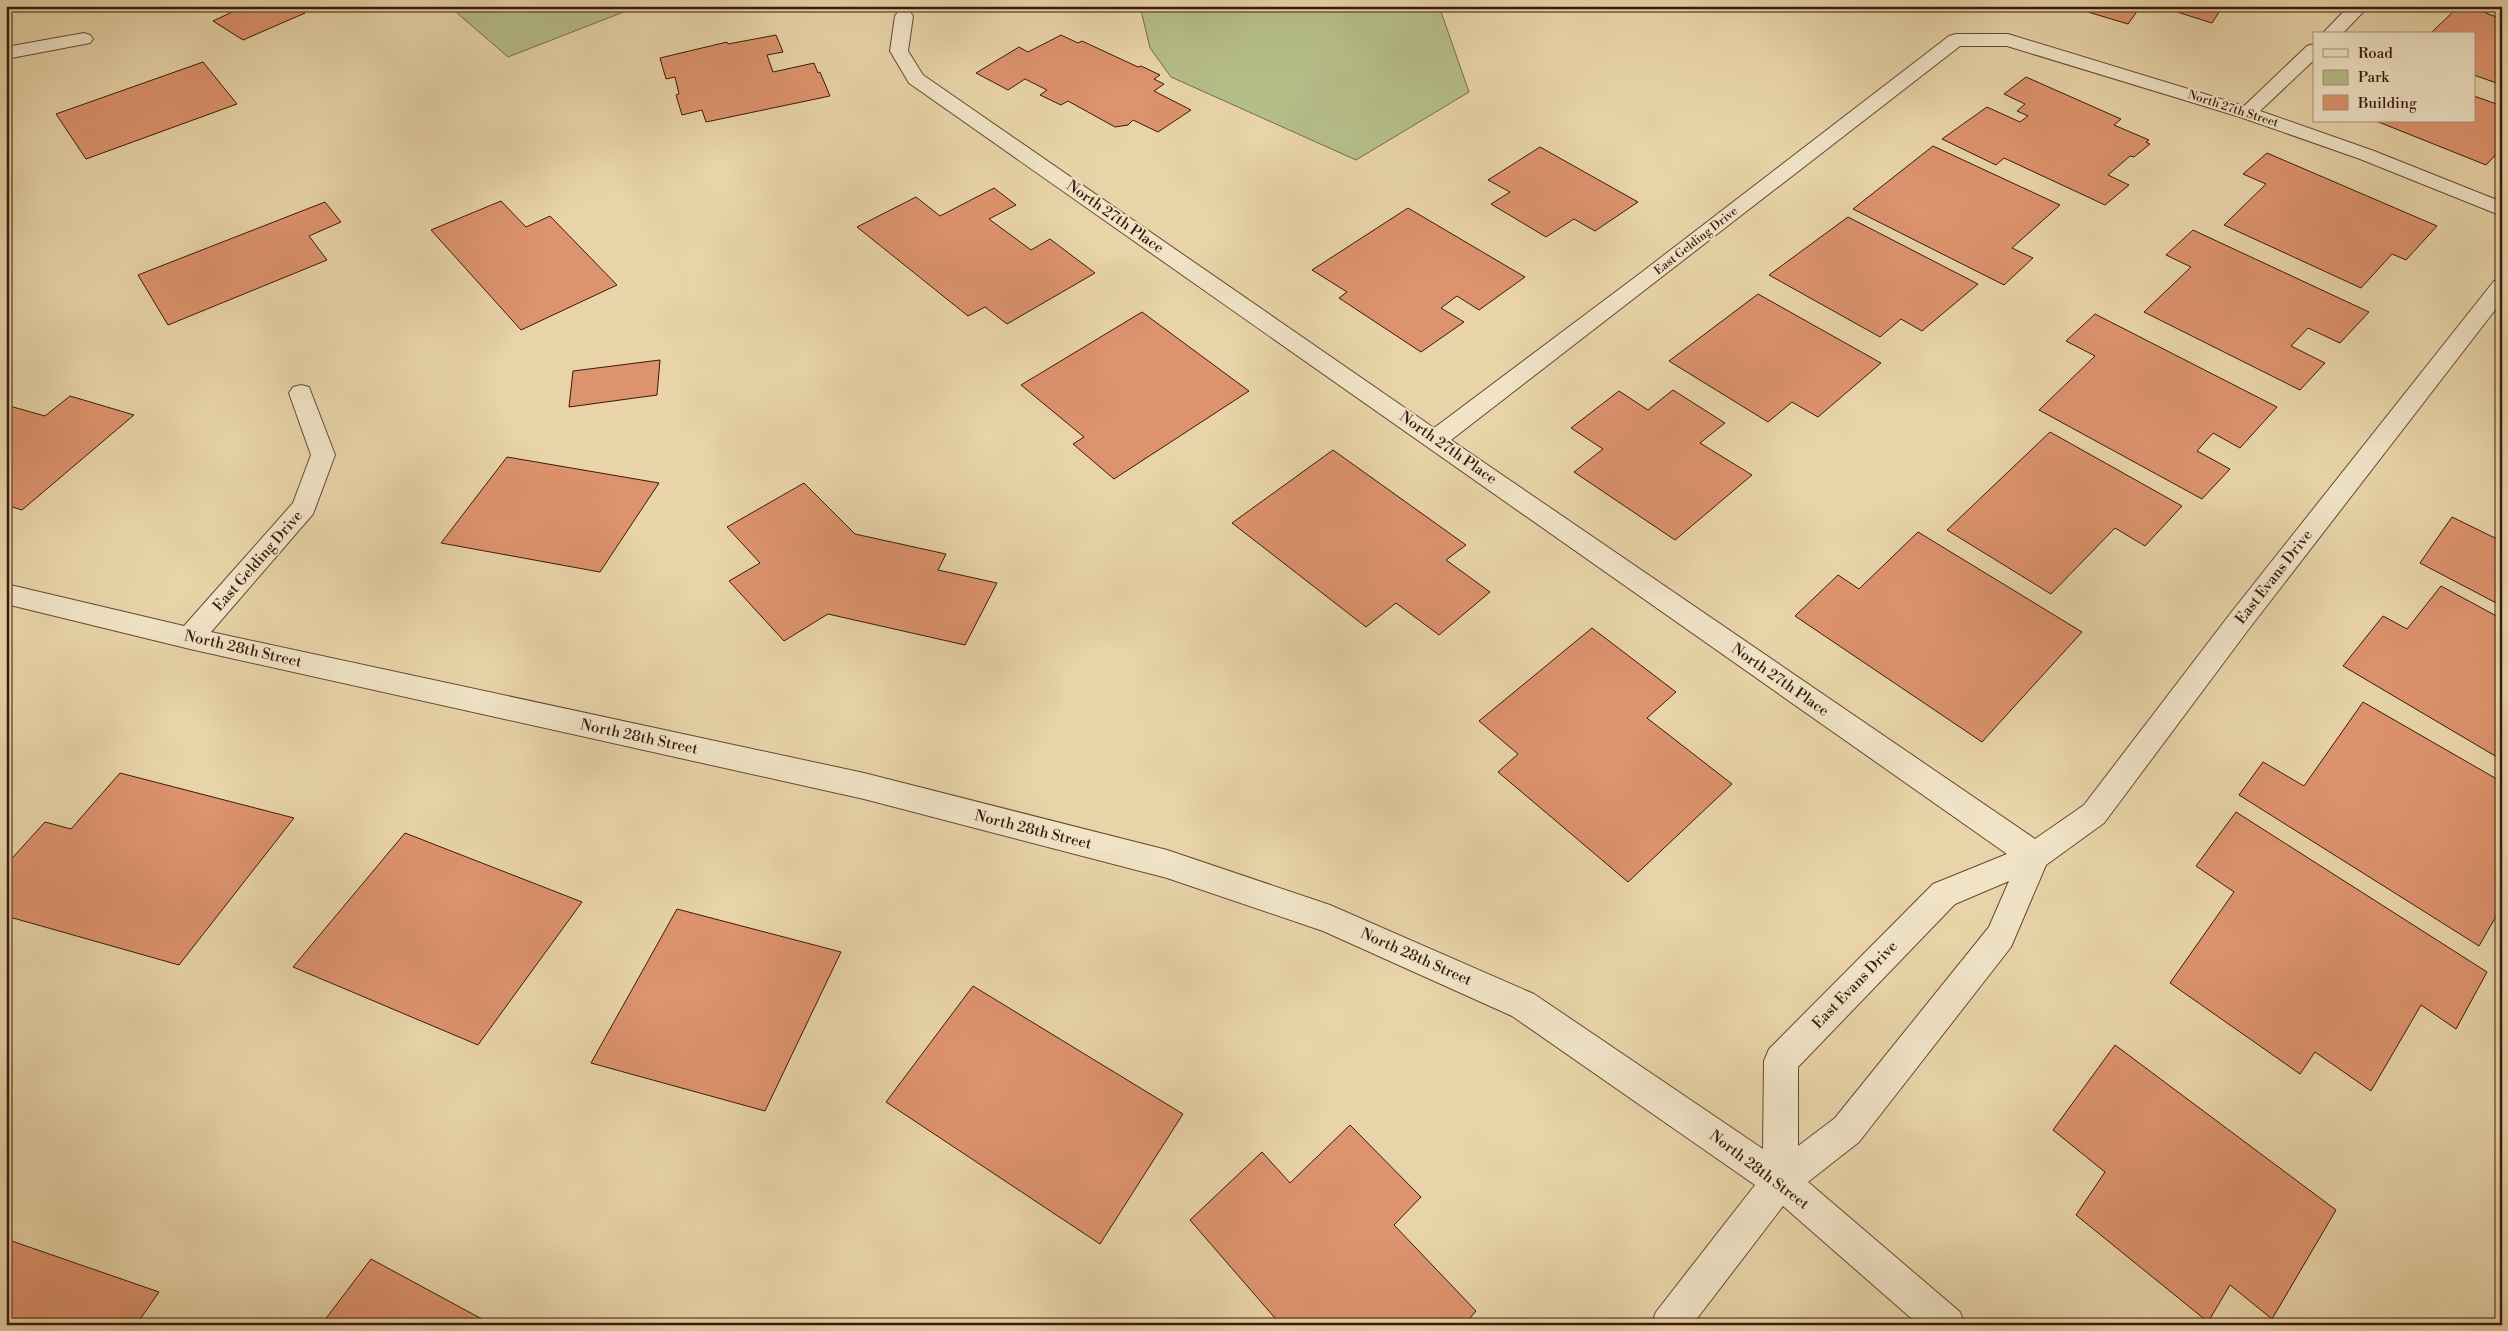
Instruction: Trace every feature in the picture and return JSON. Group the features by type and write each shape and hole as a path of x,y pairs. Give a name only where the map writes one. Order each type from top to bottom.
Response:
{"street":[{"path":"2333,32 2360,6"},
{"name":"North 27th Place","path":"904,16 899,51 916,79 1436,439 1771,675 2035,856"},
{"path":"6,53 84,39"},
{"name":"East Gelding Drive","path":"1436,439 1650,277 1956,40"},
{"name":"North 27th Street","path":"1956,40 2008,40 2247,113 2367,155 2502,210"},
{"path":"2247,113 2313,51"},
{"name":"East Evans Drive","path":"1780,1181 1781,1061 1944,894 2035,856 2094,814 2239,622 2502,286"},
{"name":"East Gelding Drive","path":"190,638 304,507 323,455 301,393"},
{"name":"North 28th Street","path":"6,594 190,638 864,786 1168,864 1330,919 1523,1005 1780,1181 1947,1325"},
{"path":"1669,1325 1780,1181 1847,1130 2000,937 2035,856"}],"green space":[{"path":"449,6 639,6 508,57"},
{"path":"1140,6 1439,6 1469,92 1356,160 1171,77 1150,48"}],"building":[{"path":"245,6 294,6 305,13 243,40 213,21"},
{"path":"2080,6 2141,6 2128,24 2078,9"},
{"path":"2158,6 2223,6 2212,23"},
{"path":"2459,6 2467,6 2502,19 2502,85 2476,76 2476,32 2432,32"},
{"path":"776,35 783,52 767,55 773,72 814,63 830,96 706,122 702,110 682,115 676,95 679,94 675,77 666,79 660,58 727,42 728,44"},
{"path":"1061,35 1078,43 1082,41 1160,75 1154,79 1164,84 1154,91 1191,110 1158,132 1133,120 1128,125 1115,127 1068,101 1061,105 1040,95 1047,90 1025,79 1008,90 976,73 1019,47 1028,52"},
{"path":"203,62 237,104 86,159 56,114"},
{"path":"2026,77 2121,119 2114,125 2149,140 2146,142 2150,144 2134,157 2130,156 2108,175 2129,185 2105,205 2004,158 1996,165 1942,139 1987,107 2020,122 2028,116 2017,111 2025,104 2004,94"},
{"path":"2476,97 2502,106 2502,148 2486,165 2378,122 2476,122"},
{"path":"1933,146 2060,205 2012,248 2033,258 2004,285 1853,209"},
{"path":"1540,147 1638,202 1595,231 1574,219 1546,237 1491,204 1510,192 1488,180"},
{"path":"2267,153 2437,226 2406,260 2392,254 2361,288 2224,225 2266,184 2243,174"},
{"path":"994,188 1016,205 989,219 1031,250 1050,239 1095,273 1007,324 985,307 968,316 857,227 916,197 940,216"},
{"path":"501,201 526,227 550,216 617,285 521,330 431,230"},
{"path":"325,202 341,222 309,236 327,260 168,325 138,275"},
{"path":"1408,208 1525,277 1479,310 1457,296 1441,308 1464,322 1421,352 1339,298 1347,292 1312,270"},
{"path":"1848,217 1978,284 1922,331 1901,319 1880,337 1769,275"},
{"path":"2193,230 2369,312 2340,343 2308,328 2291,346 2325,363 2300,390 2144,312 2191,267 2166,255"},
{"path":"1758,294 1881,363 1818,417 1792,402 1768,422 1669,361"},
{"path":"1142,312 1249,391 1114,479 1073,444 1084,437 1021,385"},
{"path":"2095,314 2277,407 2240,448 2213,433 2197,451 2230,469 2202,499 2039,410 2095,356 2066,341"},
{"path":"660,360 657,395 569,407 573,371"},
{"path":"1673,390 1725,423 1700,443 1752,475 1675,540 1574,472 1603,449 1571,428 1619,391 1648,410"},
{"path":"70,396 134,415 22,510 6,505 6,405 45,416"},
{"path":"2050,432 2182,506 2145,546 2115,528 2051,594 1947,530"},
{"path":"1333,450 1466,545 1446,560 1490,592 1439,635 1396,603 1366,627 1232,523"},
{"path":"507,457 659,483 600,572 441,543"},
{"path":"804,483 855,534 946,554 938,570 997,583 965,645 828,614 784,641 729,581 760,563 727,527"},
{"path":"2452,517 2495,538 2502,529 2502,606 2420,563"},
{"path":"1918,532 2082,632 1982,742 1795,616 1838,575 1859,589"},
{"path":"2441,586 2502,619 2502,760 2343,666 2383,616 2407,629"},
{"path":"1592,628 1676,692 1647,718 1732,784 1628,882 1498,772 1518,754 1479,721"},
{"path":"2363,702 2502,782 2502,906 2479,946 2239,795 2263,762 2304,786"},
{"path":"120,773 294,818 179,965 6,916 6,865 45,822 71,829"},
{"path":"2236,812 2487,972 2456,1029 2421,1005 2371,1091 2315,1052 2300,1074 2170,983 2234,892 2196,866"},
{"path":"405,833 582,902 478,1045 293,967"},
{"path":"677,909 841,952 765,1111 591,1063"},
{"path":"973,986 1183,1114 1100,1244 886,1102"},
{"path":"2115,1045 2336,1210 2272,1319 2230,1285 2208,1322 2076,1215 2105,1172 2053,1130"},
{"path":"1350,1125 1421,1197 1394,1225 1476,1311 1464,1325 1281,1325 1190,1220 1262,1152 1290,1183"},
{"path":"6,1239 159,1292 136,1325 6,1325"},
{"path":"371,1259 493,1325 321,1325"}]}
